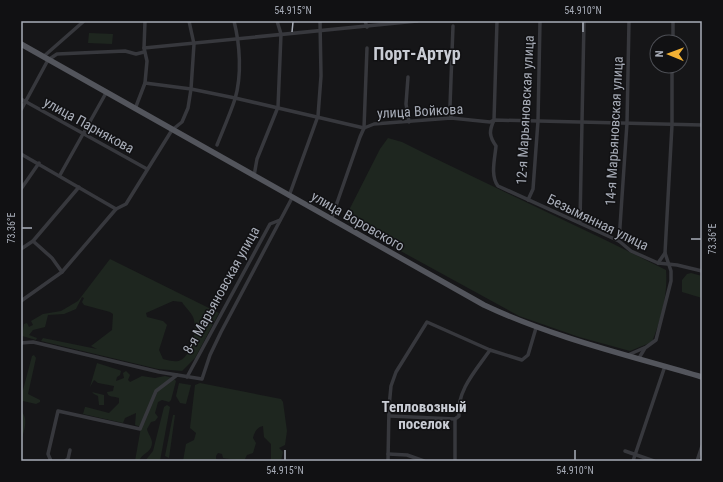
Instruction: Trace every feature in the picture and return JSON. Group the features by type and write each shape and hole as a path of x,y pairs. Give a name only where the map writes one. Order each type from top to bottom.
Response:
{"main road":[{"name":"улица Воровского","path":"21,44 484,305 536,328 702,376"}],"street":[{"path":"21,110 46,58 84,21"},
{"path":"135,109 145,83 147,61 144,50 145,21"},
{"path":"21,301 62,272 116,209 126,204 172,130 182,122 188,108 191,89 194,44 189,21"},
{"path":"217,145 235,98 238,72 238,38 234,21"},
{"path":"254,176 257,159 278,107 281,34 277,21"},
{"name":"8-я Марьяновская улица","path":"280,220 270,224 187,377 202,379 210,355 221,332 280,220 290,197 318,116 320,100 320,21"},
{"path":"365,21 367,27"},
{"path":"46,58 62,53 125,51 136,54 144,50 238,38 367,27 417,21"},
{"path":"490,128 494,120 497,21"},
{"name":"12-я Марьяновская улица","path":"528,200 533,189 538,121 540,21"},
{"path":"580,222 584,21"},
{"name":"14-я Марьяновская улица","path":"619,241 627,124 629,21"},
{"path":"673,21 673,34"},
{"path":"451,118 450,106 453,26"},
{"path":"331,220 364,128 367,48"},
{"path":"628,355 645,348 656,340 664,314 671,281 669,264 665,253 672,125 672,74"},
{"path":"408,77 406,104 409,122"},
{"name":"улица Войкова","path":"145,83 191,89 235,98 318,116 364,128 374,124 451,118 487,122 494,120 702,125"},
{"path":"60,175 106,93"},
{"name":"улица Парнякова","path":"21,99 147,169"},
{"path":"487,122 490,128"},
{"name":"Безымянная улица","path":"490,128 490,136 496,146 494,176 498,186 580,222 619,241 631,251 658,263 702,271"},
{"path":"21,154 60,175 116,209"},
{"path":"21,189 39,163"},
{"path":"21,249 33,241 79,187"},
{"path":"33,241 52,258 62,272"},
{"path":"658,263 665,253"},
{"path":"388,461 390,398 393,379 428,322 490,350 525,360 528,355 536,328"},
{"path":"21,343 33,342 187,377"},
{"path":"639,358 645,348"},
{"path":"390,416 459,418 459,403 466,386 490,350"},
{"path":"633,461 665,366"},
{"path":"51,461 48,454 58,411 140,429 156,391 177,375"},
{"path":"454,461 455,419"},
{"path":"697,461 702,446"},
{"path":"65,461 68,459 70,450"},
{"path":"624,451 654,461"},
{"path":"388,454 406,455 424,461"}],"shaded area":[{"path":"89,33 113,34 112,44 88,43"},
{"path":"388,138 402,142 666,270 665,298 652,342 630,351 579,337 519,316 344,220 380,149"},
{"path":"110,259 219,313 195,358 182,371 158,369 41,341 43,338 97,349 91,346 112,330 113,314 84,305 82,302 84,298 82,297 76,309 64,314 48,315 45,327 33,330 29,335 37,338 36,340 22,336 24,324 27,323 29,327 33,325 31,321 43,314 61,311 78,301","holes":["173,301 182,302 192,315 194,322 195,328 191,347 185,357 179,361 163,359 159,350 167,325 163,321 147,317 146,313"]},
{"path":"691,273 702,276 702,298 682,292 682,280 687,274"},
{"path":"34,355 36,358 28,394 40,400 40,402 36,404 23,401 21,403 21,391 23,390 32,356"},
{"path":"97,363 121,371 116,381 124,378 123,373 126,371 130,375 128,380 130,382 142,376 155,378 165,376 173,378 176,381 171,400 169,402 162,400 158,402 155,413 158,417 155,421 151,422 147,429 152,440 152,446 139,461 135,461 141,427 135,425 136,413 125,418 123,423 83,414 85,407 109,413 119,403 119,398 110,396 107,392 113,391 114,386 98,383 94,380 90,387"},
{"path":"179,383 191,385 186,404 180,403 176,396"},
{"path":"200,383 281,399 283,402 287,431 285,445 279,448 283,452 281,461 271,460 271,444 264,437 263,426 257,429 254,434 253,438 256,443 253,453 247,455 244,461 223,458 222,454 218,453 216,459 220,461 183,461 186,444 194,440 196,433 190,428 195,385"},
{"path":"92,392 104,395 104,405 99,405 98,396"},
{"path":"167,405 170,407 160,461 145,461 153,451 164,407"},
{"path":"21,411 25,421 21,441"},
{"path":"173,415 175,415 169,458 165,456"}],"district":[{"name":"Порт-Артур","path":"417,54"},
{"name":"Тепловозный поселок","path":"424,416"}]}
